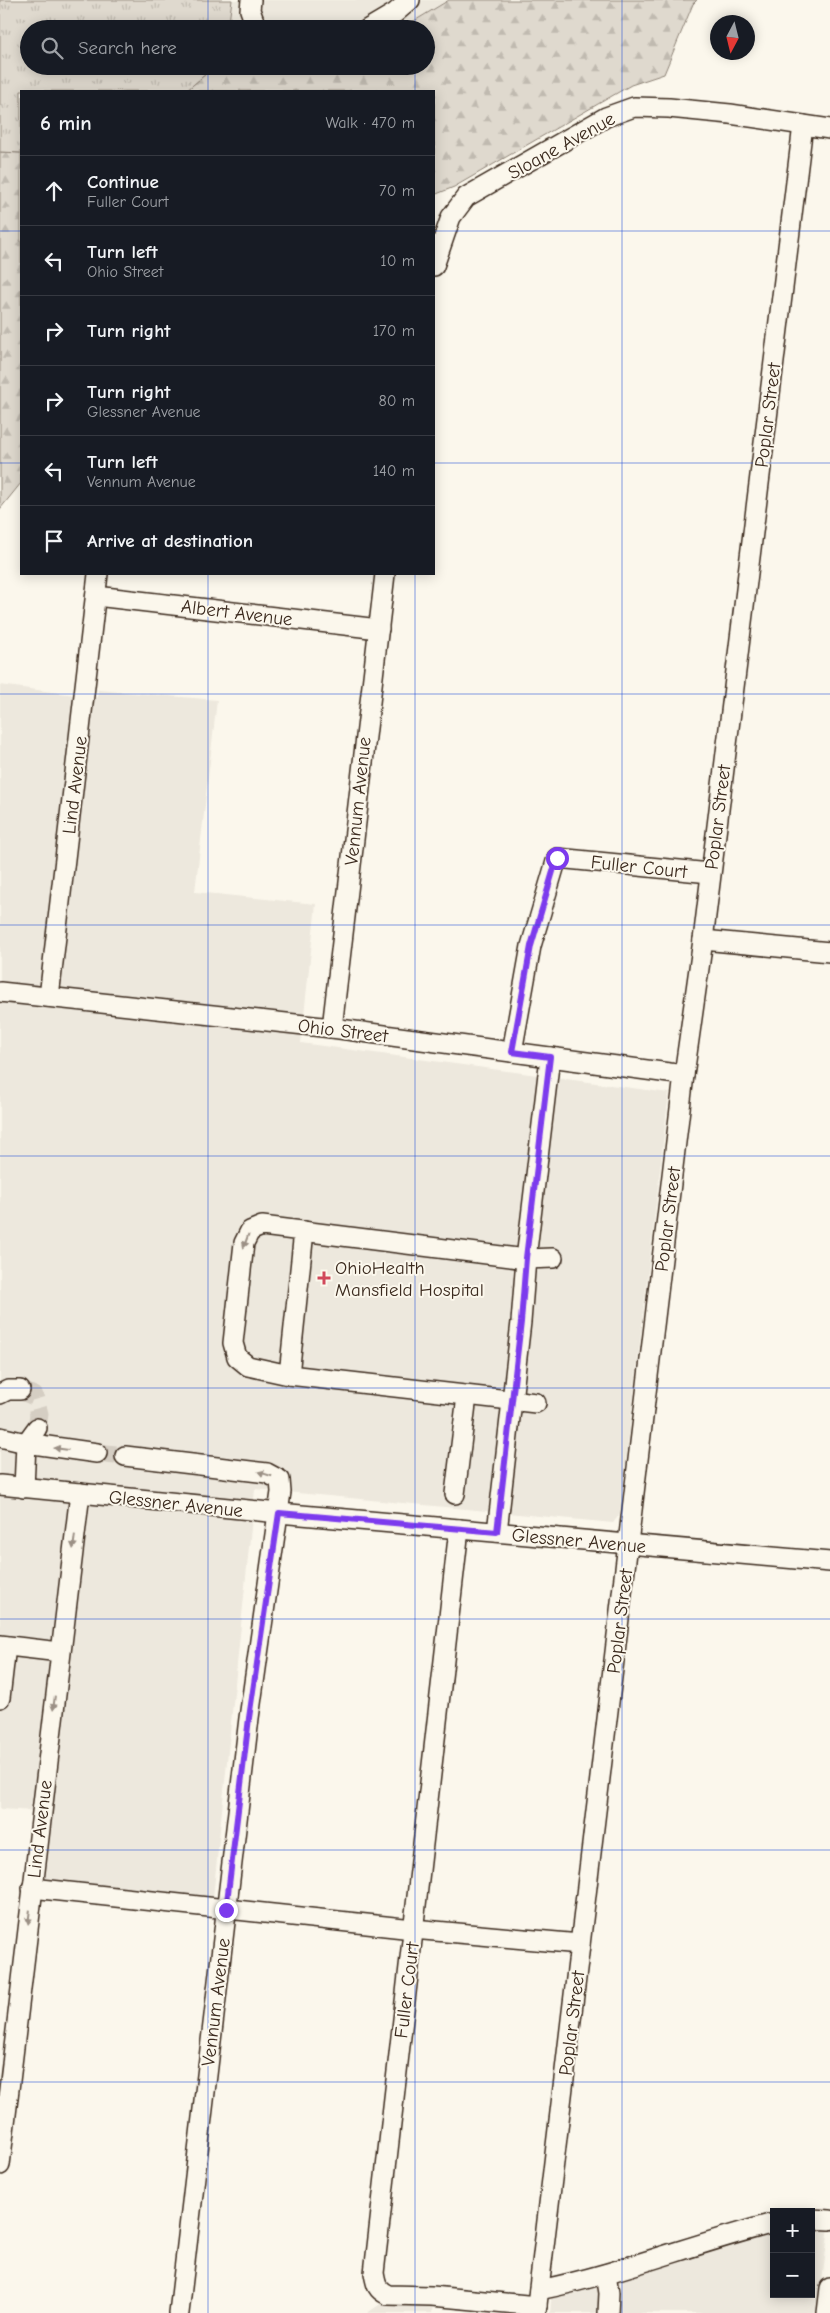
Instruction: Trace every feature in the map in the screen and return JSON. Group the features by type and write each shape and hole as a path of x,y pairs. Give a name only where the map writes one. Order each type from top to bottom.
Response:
{"street":[{"path":"251,0 250,10 254,20"},
{"path":"384,20 396,13 410,0"},
{"name":"Sloane Avenue","path":"435,263 451,217 466,197 606,117 634,107 668,108 830,129"},
{"name":"Poplar Street","path":"537,2303 684,1074 703,940 803,125"},
{"name":"Lind Avenue","path":"49,997 98,575"},
{"name":"Vennum Avenue","path":"332,1028 385,575"},
{"name":"Albert Avenue","path":"96,596 379,629"},
{"name":"Fuller Court","path":"512,1052 531,946 557,858 710,873"},
{"path":"703,940 830,952"},
{"name":"Ohio Street","path":"0,992 332,1028 684,1074"},
{"path":"497,1532 521,1322 526,1258 550,1057"},
{"path":"536,1404 289,1375 248,1366 237,1357 233,1343 242,1252 250,1231 262,1226 526,1258 553,1258"},
{"path":"289,1375 304,1231"},
{"path":"0,1394 8,1390 20,1390"},
{"path":"455,1494 467,1396"},
{"path":"24,1488 32,1435"},
{"path":"0,1437 32,1435 97,1453"},
{"name":"Vennum Avenue","path":"125,1456 267,1473 280,1480 281,1492 249,1718 178,2313"},
{"name":"Glessner Avenue","path":"0,1486 830,1562"},
{"name":"Lind Avenue","path":"0,2164 80,1493"},
{"name":"Fuller Court","path":"459,1529 375,2261 376,2286 381,2292 388,2295 537,2303"},
{"path":"0,1698 3,1645 60,1652"},
{"path":"32,1888 226,1910 580,1944"},
{"path":"815,2219 830,2220"},
{"path":"537,2303 606,2274 770,2224"},
{"path":"606,2274 609,2293 608,2313"},
{"path":"827,2313 830,2288"}],"shaded area":[{"path":"232,0 449,0 416,20 229,20"},
{"name":"OhioHealth Mansfield Hospital","path":"0,685 97,698 98,690 217,700 195,892 316,904 301,1043 669,1093 620,1514 613,1523 255,1489 213,1898 44,1878 52,1812 0,1809"},
{"path":"815,2224 829,2226 818,2313 550,2313 552,2293 770,2230 770,2298 815,2298"},
{"path":"385,2301 433,2302 432,2313 367,2313"}],"green space":[{"path":"0,0 232,0 229,20 20,20 20,75 205,75 187,90 20,90 20,153 0,152"},
{"path":"449,0 697,0 693,4 664,74 631,85 454,187 435,195 435,90 187,90 205,75 435,75 435,20 416,20"},
{"path":"0,152 20,153 20,484 0,509"}],"tunnel":[{"path":"20,1390 34,1396 39,1414 37,1428"},
{"path":"97,1453 125,1456"}],"place":[{"name":"OhioHealth Mansfield Hospital","path":"324,1278"}],"route":[{"path":"226,1910 249,1718 279,1513 497,1532 521,1322 526,1258 550,1057 512,1052 531,946 557,858"}]}
